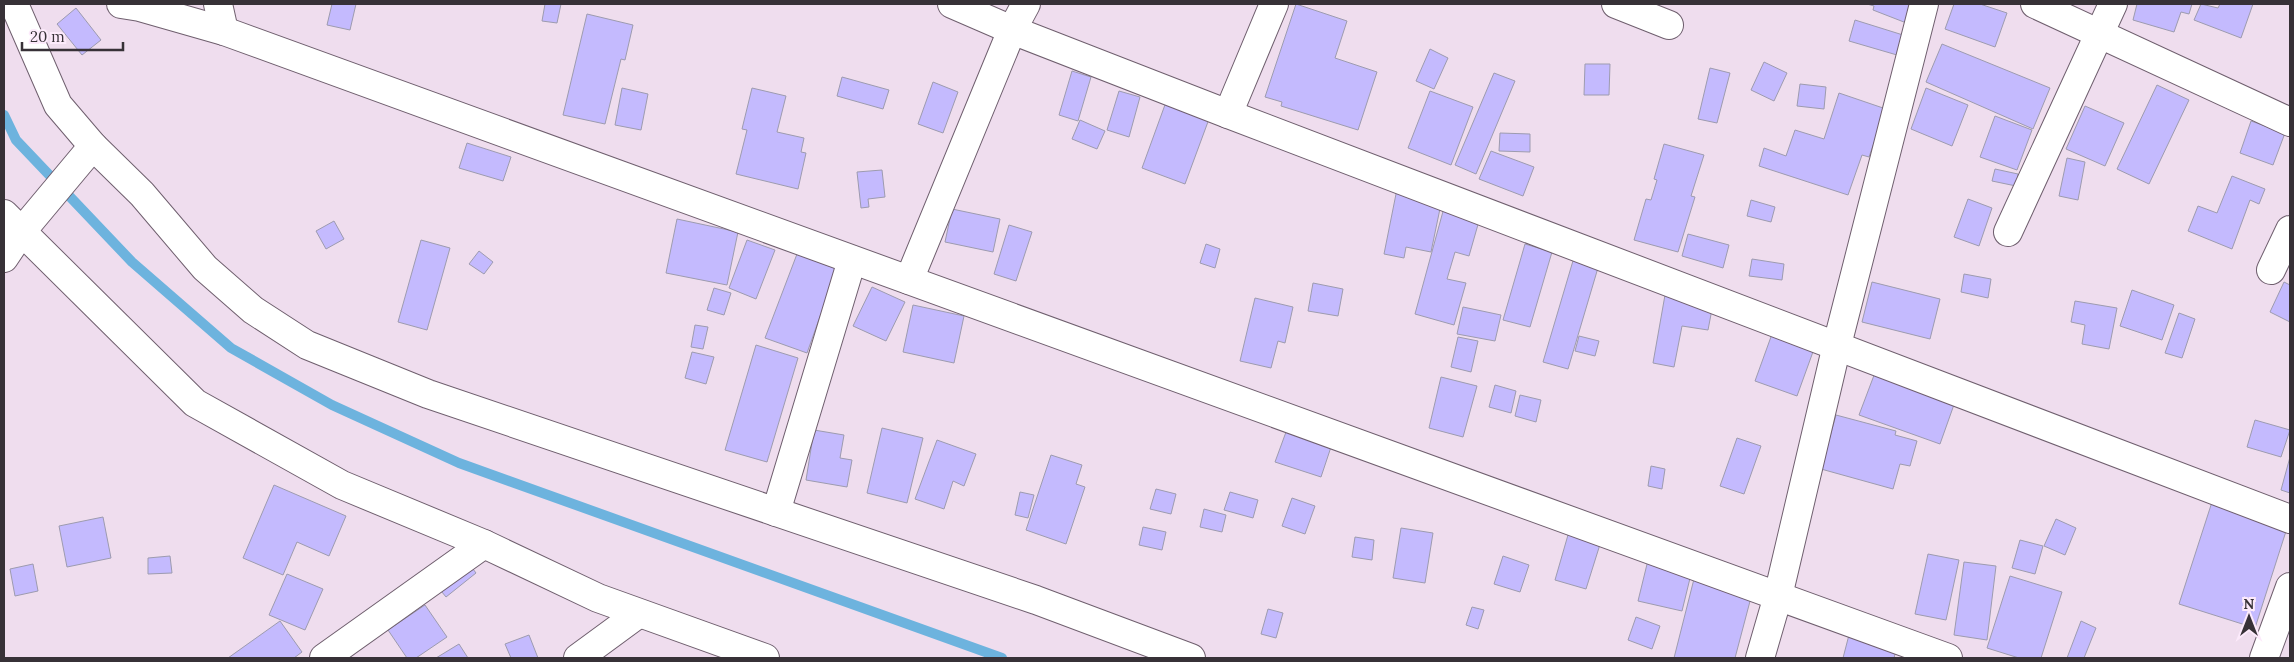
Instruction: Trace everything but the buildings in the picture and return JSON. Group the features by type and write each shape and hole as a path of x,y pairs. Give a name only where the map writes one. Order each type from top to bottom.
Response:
{"street":[{"path":"14,4 58,105 92,146 142,194 205,268 253,310 308,345 428,394 1036,600 1192,658"},
{"path":"122,4 140,7 224,31 1948,658"},
{"path":"218,4 224,31"},
{"path":"952,4 1012,30 1228,114 2290,519"},
{"path":"909,280 1012,30 1026,4"},
{"path":"1228,114 1274,4"},
{"path":"1616,4 1669,25"},
{"path":"1760,658 1778,596 1837,345 1924,4"},
{"path":"2035,4 2290,122"},
{"path":"2008,232 2113,4"},
{"path":"4,258 13,223 92,146"},
{"path":"13,223 195,403 342,485 484,544 638,614 764,658"},
{"path":"2271,270 2290,230"},
{"path":"776,512 852,260"},
{"path":"324,658 484,544"},
{"path":"2264,658 2290,587"},
{"path":"578,658 638,614"}],"waterway":[{"path":"4,115 16,140 132,262 231,348 332,405 459,463 1002,658"}]}
